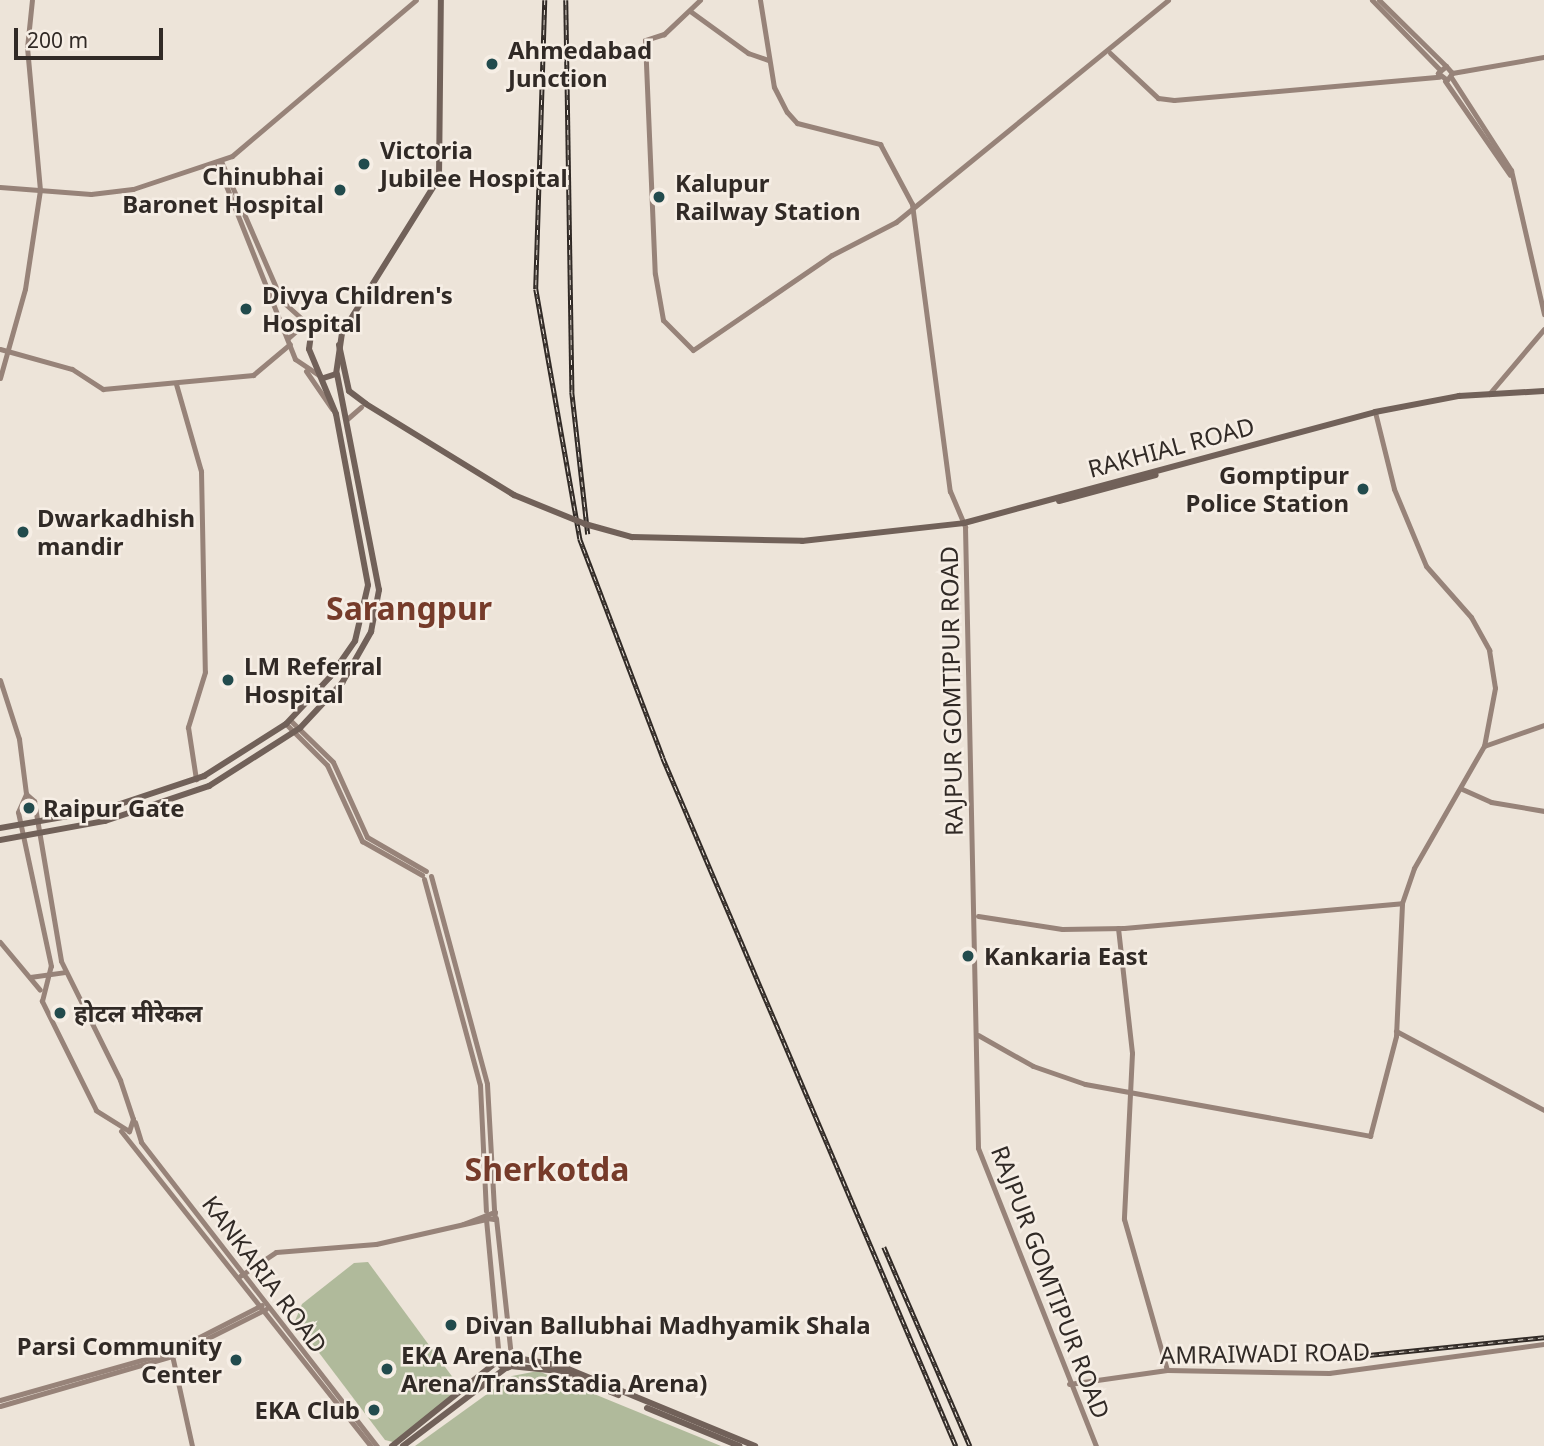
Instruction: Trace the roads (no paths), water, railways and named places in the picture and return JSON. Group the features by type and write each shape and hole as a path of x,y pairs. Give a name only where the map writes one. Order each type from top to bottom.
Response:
{"main road":[{"path":"0,839 159,805 209,786 298,730 342,683 376,612 376,561 340,394 337,372 339,343 342,333 358,314 439,178 441,0"},
{"path":"350,307 358,314"},
{"path":"0,828 102,810 196,779 288,722 355,641 366,603 365,559 336,414 329,389 309,349 312,328 328,319 342,333"},
{"path":"339,343 350,395"},
{"path":"324,378 337,372"},
{"name":"RAKHIAL ROAD","path":"329,389 350,395 514,495 585,524 632,537 805,541 965,525 1375,414 1489,395 1544,393"},
{"path":"508,1367 511,1357"},
{"path":"392,1446 499,1360 511,1357 590,1381 739,1446"},
{"path":"499,1360 508,1367"},
{"path":"403,1446 508,1367 543,1366 590,1381 755,1446"}],"street":[{"path":"0,378 8,351 40,190 27,48 32,0"},
{"path":"0,187 40,190 133,189 219,162 271,129 416,0"},
{"path":"700,0 664,34 645,40 650,222 663,320 672,332 693,350 832,255 896,222 912,204 1110,53 1168,0"},
{"name":"RAJPUR GOMTIPUR ROAD","path":"760,0 774,87 797,123 880,144 912,204 950,491 965,525 969,819 978,916 978,1148 1069,1384 1096,1446"},
{"path":"1372,0 1452,75 1510,175 1544,314"},
{"path":"1380,0 1442,67 1442,79 1510,175"},
{"path":"690,11 748,53 768,60"},
{"path":"1110,53 1158,98 1174,100 1442,79 1544,57"},
{"path":"219,162 282,301 303,325 312,328"},
{"path":"219,162 289,341 336,414"},
{"path":"0,349 72,369 103,389 176,384 253,374 303,325"},
{"path":"1489,395 1544,329"},
{"path":"306,371 324,378"},
{"path":"176,384 201,471 205,672 188,727 196,779"},
{"path":"346,420 363,405"},
{"path":"978,1035 1033,1066 1132,1096 1370,1136 1396,1031 1402,902 1424,847 1462,789 1484,746 1495,688 1489,650 1471,617 1426,566 1394,489 1375,414"},
{"path":"0,680 26,794 34,802 35,832 65,972 30,977"},
{"path":"288,722 344,780 366,837 426,875 484,1096 511,1357"},
{"path":"1484,746 1544,725"},
{"path":"1462,789 1491,802 1544,810"},
{"path":"26,794 18,805 20,824 48,934 47,976 40,990"},
{"path":"978,916 1062,929 1118,928 1402,902"},
{"path":"1118,928 1132,1096 1124,1219 1167,1370"},
{"path":"0,942 40,990 76,1079 96,1110 119,1129 241,1275 276,1252 376,1244 463,1223 494,1210"},
{"name":"KANKARIA ROAD","path":"65,972 134,1119 141,1142 265,1306 377,1446"},
{"path":"1396,1031 1544,1110"},
{"path":"484,1096 486,1214 499,1360"},
{"path":"119,1129 129,1131 134,1119"},
{"path":"486,1214 496,1218"},
{"path":"0,1406 171,1354 265,1306 371,1446"},
{"name":"AMRAIWADI ROAD","path":"1069,1384 1167,1370 1329,1373 1544,1344"},
{"path":"0,1400 171,1354"},
{"path":"171,1354 192,1446"}],"railway":[{"path":"545,0 536,289 580,539 663,758 956,1446"},
{"path":"566,0 572,392 588,534"},
{"path":"884,1247 970,1446"},
{"path":"1339,1358 1544,1337"}],"place":[{"name":"Ahmedabad Junction","path":"492,64"},
{"name":"Victoria Jubilee Hospital","path":"364,164"},
{"name":"Chinubhai Baronet Hospital","path":"340,190"},
{"name":"Kalupur Railway Station","path":"659,197"},
{"name":"Divya Children's Hospital","path":"246,309"},
{"name":"Gomptipur Police Station","path":"1363,489"},
{"name":"Dwarkadhish mandir","path":"23,532"},
{"name":"LM Referral Hospital","path":"228,680"},
{"name":"Raipur Gate","path":"29,808"},
{"name":"Kankaria East","path":"968,956"},
{"name":"होटल मीरेकल","path":"60,1013"},
{"name":"Divan Ballubhai Madhyamik Shala","path":"451,1325"},
{"name":"Parsi Community Center","path":"236,1360"},
{"name":"EKA Arena (The Arena/TransStadia Arena)","path":"387,1369"},
{"name":"EKA Club","path":"374,1410"}],"district":[{"name":"Sarangpur","path":"409,608"},
{"name":"Sherkotda","path":"547,1169"}]}
